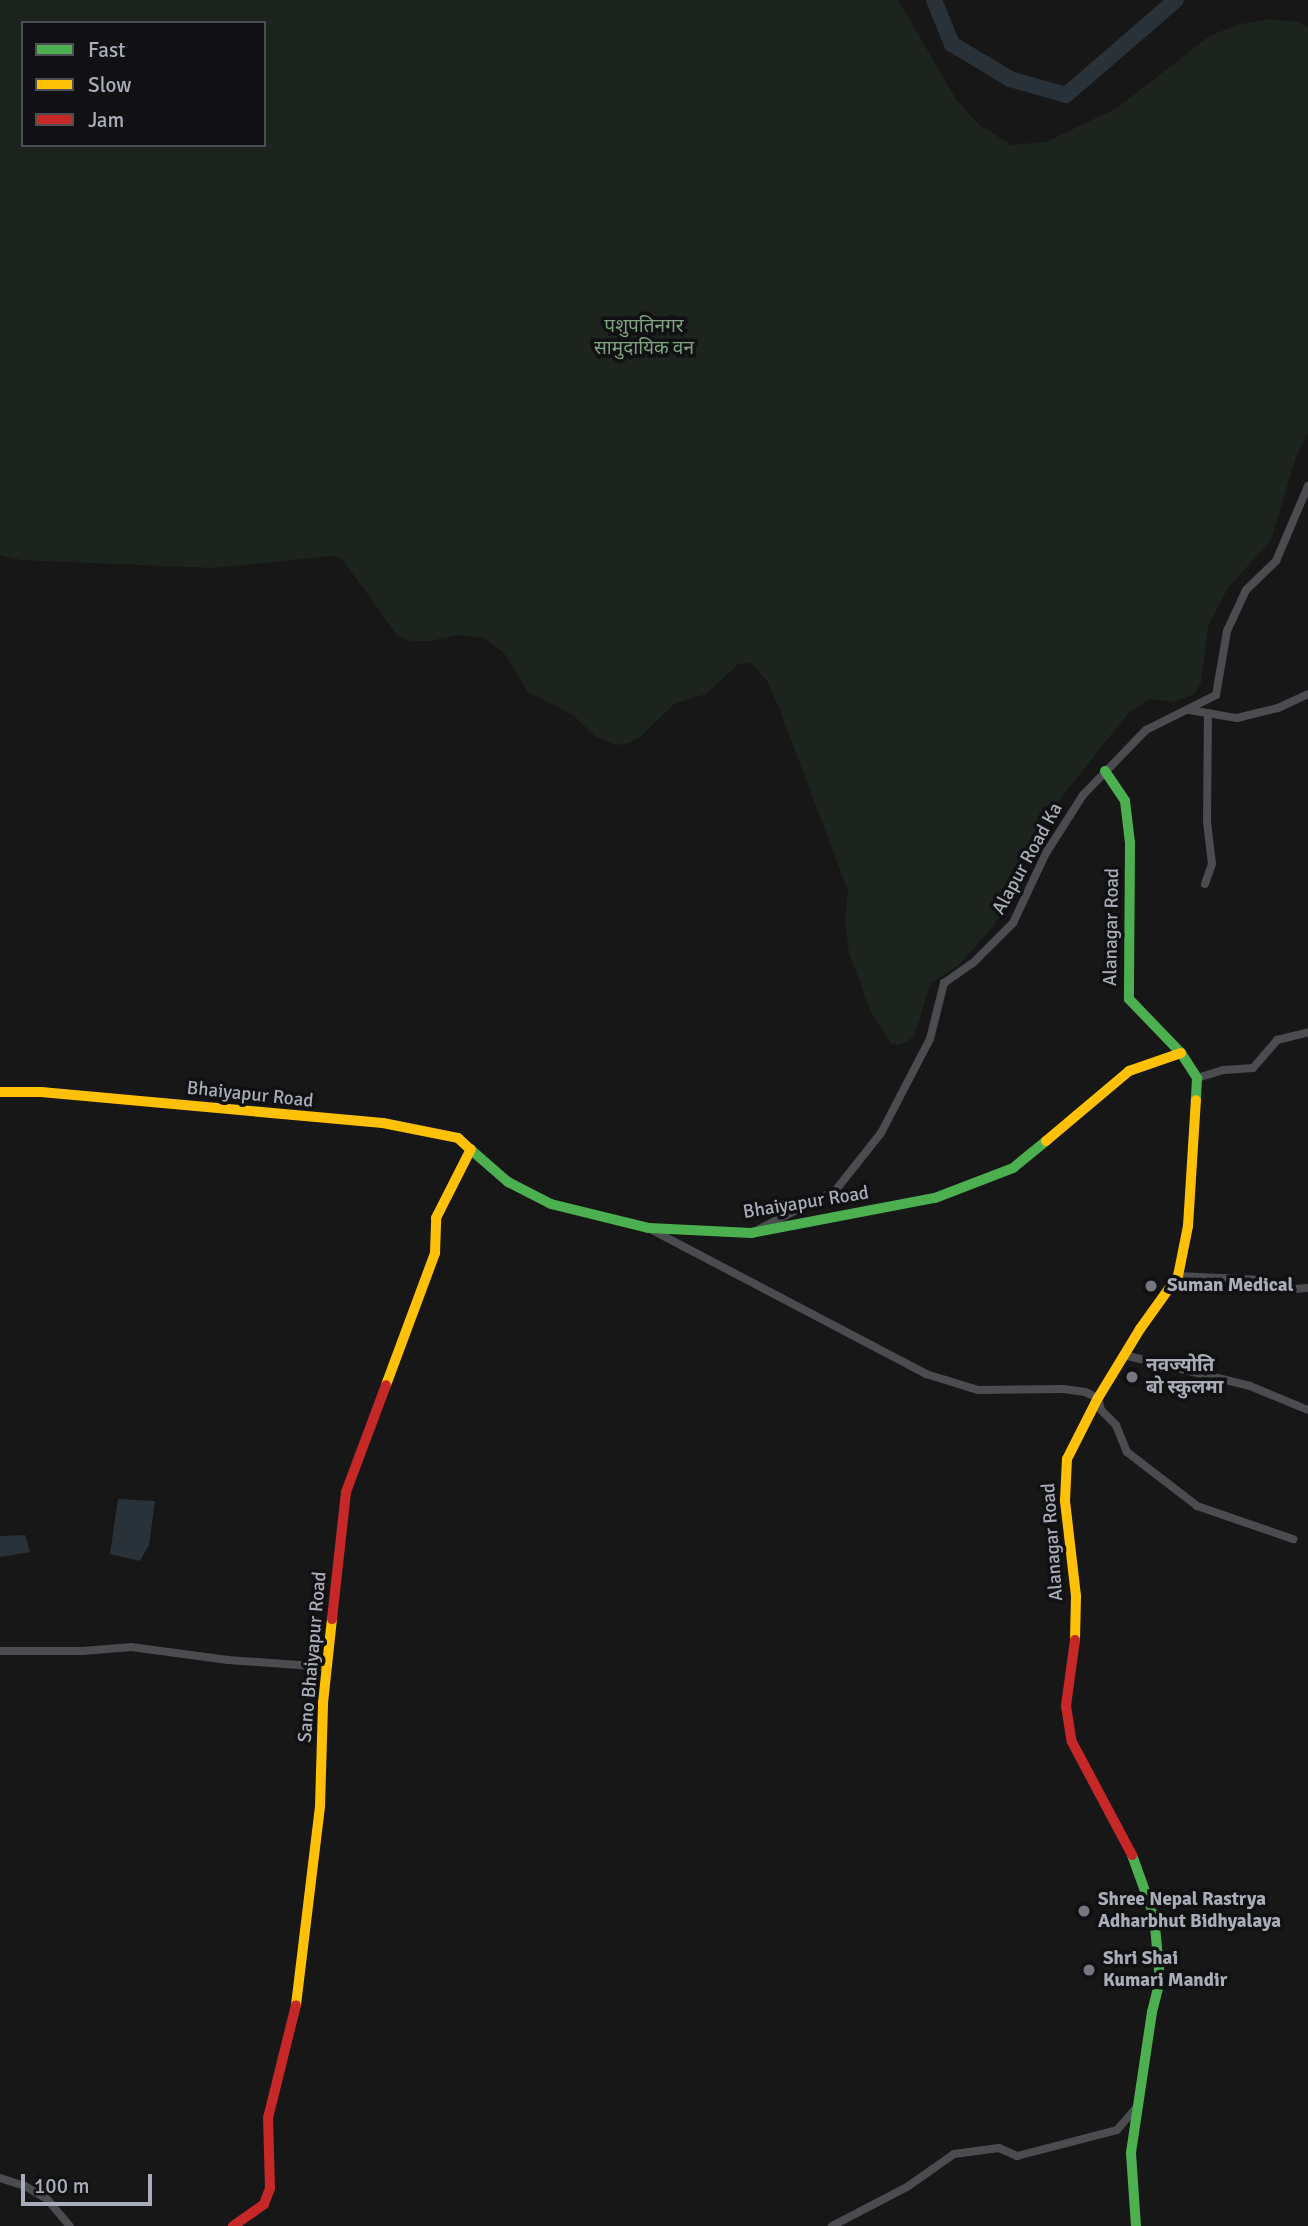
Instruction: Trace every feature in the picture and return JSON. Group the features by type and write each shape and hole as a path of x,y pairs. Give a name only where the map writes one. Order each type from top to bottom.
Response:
{"street":[{"name":"Alapur Road Ka","path":"751,1233 835,1191 881,1133 930,1040 944,983 973,963 1013,923 1046,853 1083,795 1146,730 1216,695 1227,631 1246,590 1276,561 1308,486"},
{"path":"1189,710 1237,718 1278,708 1308,694"},
{"path":"1205,884 1212,864 1207,822 1208,713"},
{"name":"Alanagar Road","path":"1105,771 1125,802 1130,844 1129,999 1181,1054 1197,1078 1188,1226 1178,1276 1124,1355 1098,1398 1067,1459 1065,1501 1076,1597 1075,1652 1066,1706 1072,1742 1126,1839 1154,1916 1160,1980 1152,2012 1131,2153 1136,2226"},
{"path":"1197,1078 1224,1070 1253,1068 1277,1040 1308,1032"},
{"name":"Bhaiyapur Road","path":"0,1092 41,1092 383,1123 458,1139 508,1182 551,1204 649,1228 751,1233 935,1198 1013,1168 1129,1071 1181,1054"},
{"name":"Sano Bhaiyapur Road","path":"233,2226 264,2204 270,2188 268,2118 295,2018 320,1806 327,1667 346,1492 435,1253 436,1218 471,1150"},
{"path":"649,1228 926,1374 978,1390 1063,1389 1085,1392 1098,1398 1101,1410 1116,1425 1127,1452 1197,1506 1293,1539"},
{"path":"1178,1276 1263,1280 1295,1289 1308,1288"},
{"path":"1124,1355 1250,1386 1308,1410"},
{"path":"0,1651 83,1651 131,1647 228,1660 327,1667"},
{"path":"832,2226 907,2187 954,2154 999,2148 1017,2156 1117,2130 1140,2103"},
{"path":"0,2178 25,2186 47,2199 70,2226"}],"green space":[{"name":"पशुपतिनगर सामुदायिक वन","path":"0,0 898,0 956,99 978,124 1011,145 1046,142 1117,108 1211,35 1242,24 1268,19 1299,22 1308,27 1308,433 1296,457 1271,540 1228,588 1208,627 1201,683 1194,694 1173,702 1151,699 1129,712 1043,821 1034,852 995,924 959,965 930,984 914,1037 900,1045 891,1044 871,1012 849,953 845,919 848,891 779,708 767,681 751,663 738,664 706,694 674,704 640,737 617,745 595,736 573,715 528,692 504,653 484,638 457,635 430,641 411,641 398,636 342,559 332,556 214,568 21,560 0,555"}],"shaded area":[{"path":"118,1499 155,1501 149,1545 140,1561 110,1554"},
{"path":"25,1535 30,1552 0,1557 0,1536"}],"waterway":[{"path":"934,0 952,44 1010,79 1066,95 1176,0"}],"traffic: fast":[{"path":"1105,771 1125,801 1130,843 1129,999 1181,1053 1197,1078 1196,1100"},
{"path":"470,1149 508,1182 551,1204 649,1228 751,1233 935,1198 1013,1168 1046,1141"},
{"path":"1132,1855 1154,1916 1160,1980 1152,2012 1131,2153 1136,2226"}],"traffic: slow":[{"path":"1046,1141 1129,1071 1181,1053"},
{"path":"0,1092 41,1092 383,1123 458,1138 470,1149"},
{"path":"1075,1640 1076,1596 1065,1501 1067,1459 1098,1398 1140,1329 1178,1276 1188,1226 1196,1100"},
{"path":"386,1385 435,1253 436,1218 471,1149"},
{"path":"296,2005 320,1806 323,1703 332,1619"}],"traffic: jam":[{"path":"332,1619 346,1492 386,1385"},
{"path":"1075,1640 1066,1706 1072,1742 1132,1855"},
{"path":"233,2226 264,2204 270,2188 268,2118 296,2005"}],"place":[{"name":"Suman Medical","path":"1151,1286"},
{"name":"नवज्याेति बाे स्कुलमा","path":"1132,1377"},
{"name":"Shree Nepal Rastrya Adharbhut Bidhyalaya","path":"1084,1911"},
{"name":"Shri Shai Kumari Mandir","path":"1089,1970"}]}
